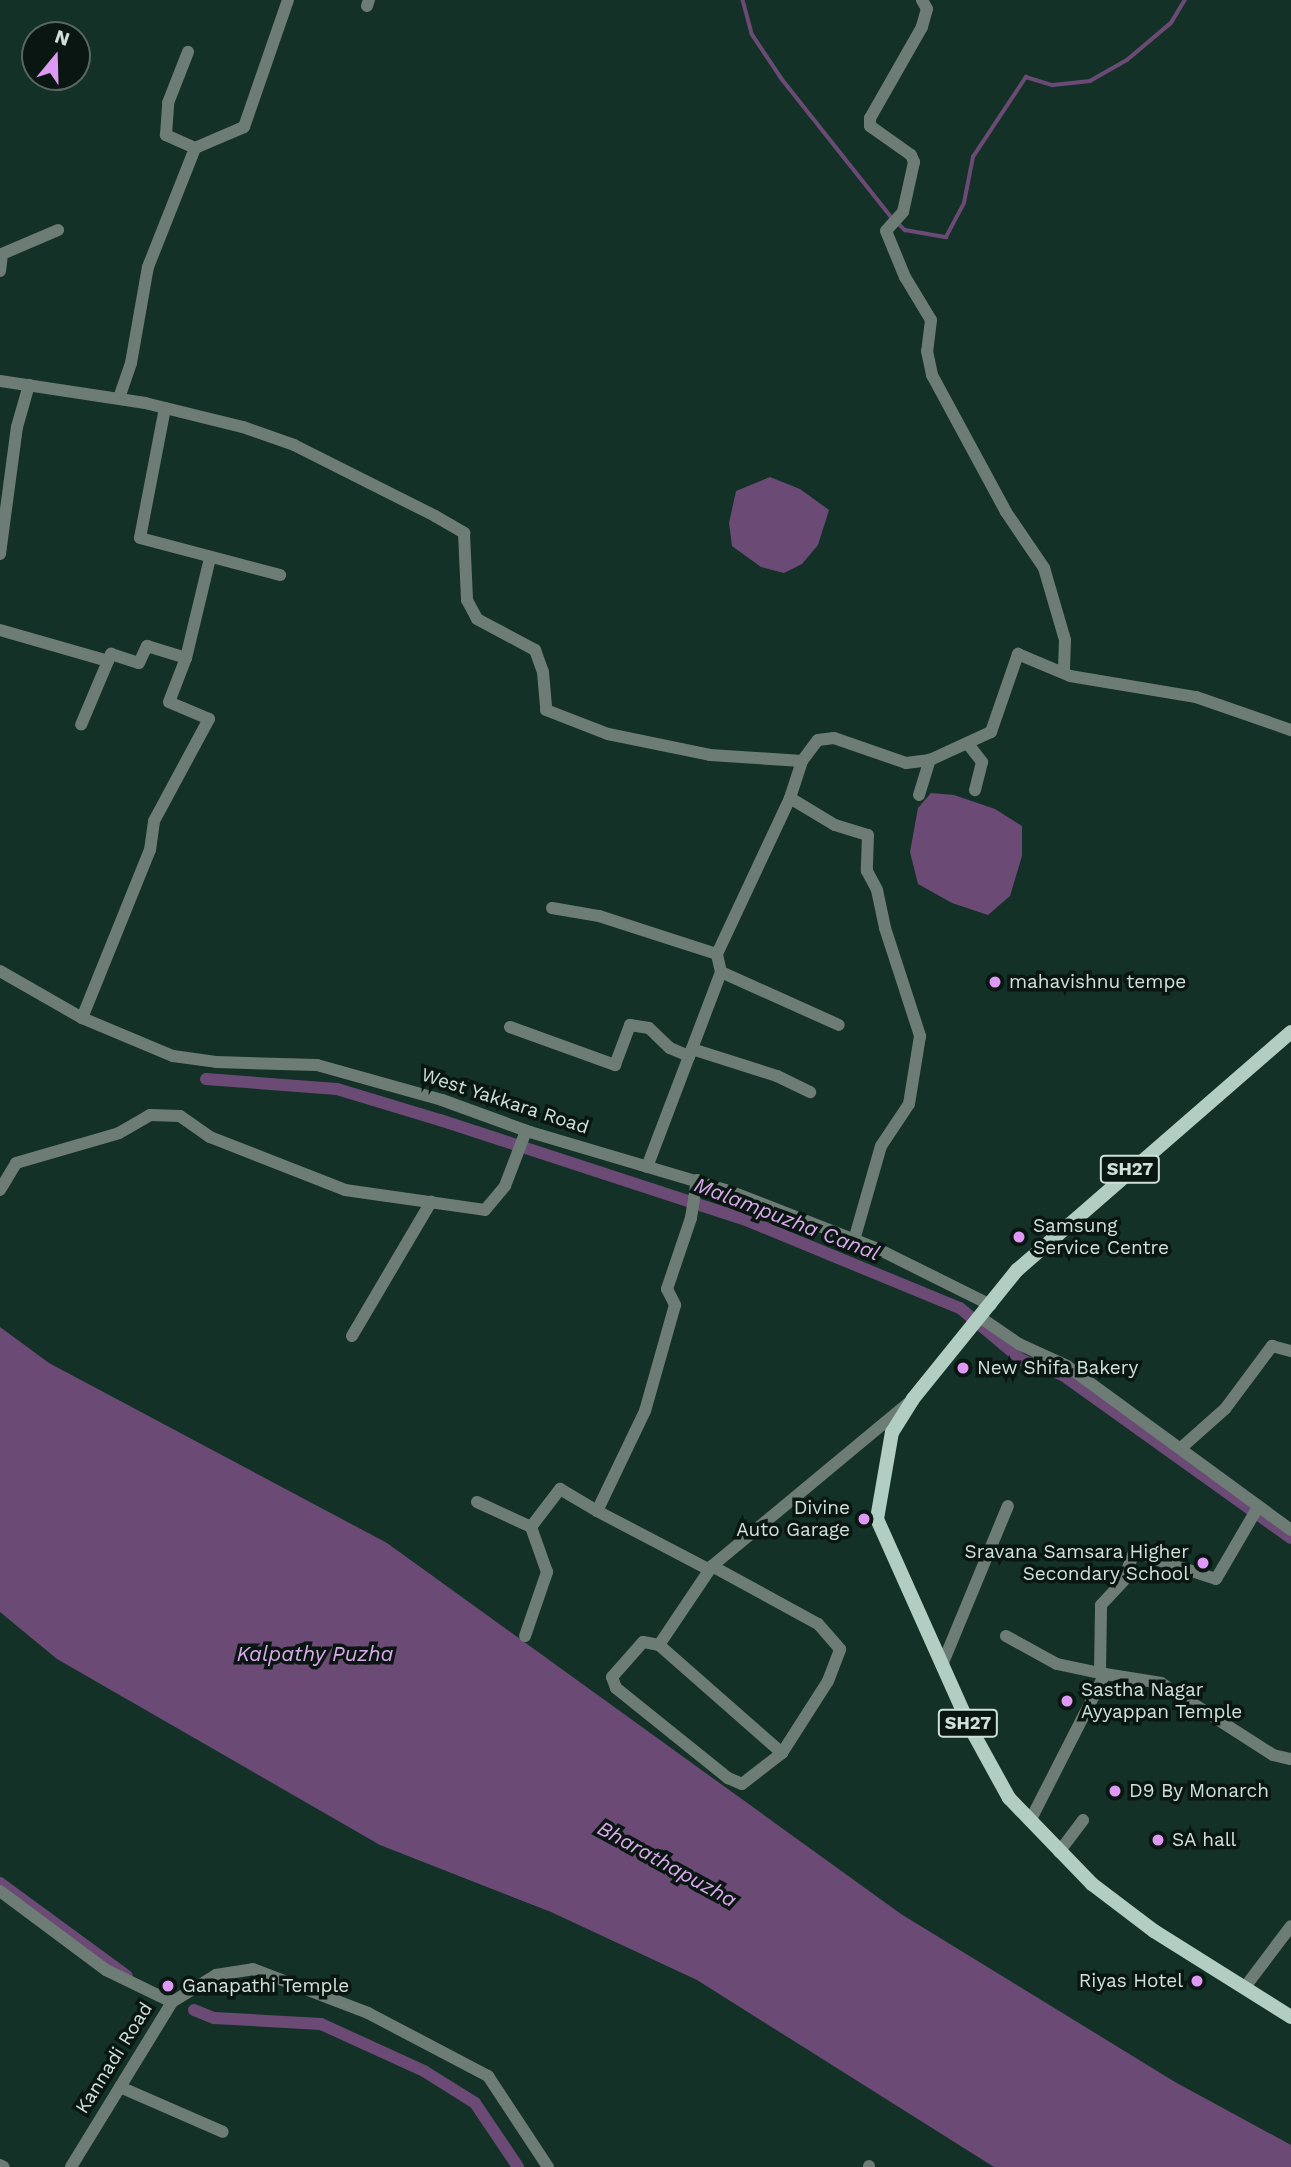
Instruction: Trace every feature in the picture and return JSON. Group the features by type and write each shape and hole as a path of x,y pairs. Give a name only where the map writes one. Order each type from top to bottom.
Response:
{"main road":[{"name":"SH27","path":"1291,1032 1095,1198 1017,1270 978,1322 913,1399 892,1432 877,1519 942,1665 990,1763 1030,1821 1059,1852 1154,1931 1291,2016"}],"street":[{"path":"119,398 131,363 148,267 195,148 244,127 288,0"},
{"path":"922,0 927,9 922,27 870,118 870,126 911,155 914,162 903,212 886,231 905,277 931,320 927,351 932,375 1006,512 1044,568 1065,640 1064,673"},
{"path":"188,52 168,103 166,135 195,148"},
{"path":"0,271 2,254 58,230"},
{"path":"0,381 119,398 165,408 243,426 294,445 464,533 467,600 477,619 535,650 543,672 546,710 608,734 710,755 802,761"},
{"path":"0,554 17,427 29,385"},
{"path":"165,408 141,538 280,575"},
{"path":"82,1018 150,850 154,821 209,719 169,702 186,659 210,558"},
{"path":"0,630 108,661"},
{"path":"81,725 111,654 139,663 147,646 186,659"},
{"path":"647,1167 721,972 717,954 790,798 802,761 818,740 834,738 906,763 930,760 968,744 991,732 1018,654 1064,673 1196,697 1291,730"},
{"path":"968,744 982,762 975,790"},
{"path":"919,795 930,760"},
{"path":"790,798 835,825 868,835 867,871 877,890 885,928 920,1036 909,1104 881,1146 854,1240"},
{"path":"552,908 599,916 717,954"},
{"name":"West Yakkara Road","path":"0,971 82,1018 173,1056 216,1062 317,1065 442,1100 526,1131 697,1180 854,1240 991,1305"},
{"path":"721,972 839,1026"},
{"path":"510,1027 615,1065 630,1026 649,1028 670,1048 810,1091"},
{"path":"0,1190 16,1163 120,1133 150,1115 180,1116 210,1137 345,1190 485,1210 505,1186 526,1131"},
{"path":"597,1511 645,1411 675,1305 667,1290 691,1218 697,1180"},
{"path":"352,1336 431,1202"},
{"path":"978,1322 1067,1366 1291,1530"},
{"path":"1181,1448 1225,1409 1272,1346 1291,1351"},
{"path":"659,1645 711,1568 913,1399"},
{"path":"531,1527 560,1489 597,1511 818,1624 840,1649 828,1681 782,1754 742,1784 728,1778 616,1688 612,1677 643,1642 659,1645 782,1754"},
{"path":"477,1502 531,1527 547,1572 525,1636"},
{"path":"942,1665 1008,1506"},
{"path":"1030,1821 1102,1673 1101,1605 1123,1581 1134,1552 1216,1579 1258,1507"},
{"path":"1006,1636 1057,1664 1161,1683 1273,1755 1291,1759"},
{"path":"1059,1852 1083,1820"},
{"path":"0,1891 106,1970 172,2002"},
{"path":"1245,1987 1291,1926"},
{"name":"Kannadi Road","path":"71,2167 172,2002 216,1975 253,1969 368,2013 488,2076 548,2167"},
{"path":"120,2087 223,2132"}],"water":[{"path":"770,477 800,489 829,510 818,545 802,564 784,573 761,567 732,546 729,523 736,491"},
{"path":"931,793 954,795 995,809 1022,826 1022,856 1010,896 988,915 952,903 918,884 910,852 918,808"},
{"name":"Kalpathy Puzha","path":"0,1327 49,1363 387,1543 901,1914 1175,2082 1291,2145 1291,2167 994,2167 697,1980 551,1912 380,1845 57,1659 0,1612"}],"waterway":[{"path":"743,0 752,34 782,79 892,218"},
{"path":"898,223 905,230 946,237 964,203 973,157 1026,77 1053,85 1090,81 1127,60 1171,23 1185,0"},
{"name":"Malampuzha Canal","path":"206,1079 337,1089 440,1120 746,1220 960,1308 1022,1360 1063,1375 1291,1538"},
{"path":"0,1883 127,1976"},
{"path":"194,2010 214,2018 321,2024 424,2071 475,2103 518,2167"}],"place":[{"name":"mahavishnu tempe","path":"995,982"},
{"name":"Samsung Service Centre","path":"1019,1237"},
{"name":"New Shifa Bakery","path":"963,1368"},
{"name":"Divine Auto Garage","path":"864,1519"},
{"name":"Sravana Samsara Higher Secondary School","path":"1203,1563"},
{"name":"Sastha Nagar Ayyappan Temple","path":"1067,1701"},
{"name":"D9 By Monarch","path":"1115,1791"},
{"name":"SA hall","path":"1158,1840"},
{"name":"Riyas Hotel","path":"1197,1981"},
{"name":"Ganapathi Temple","path":"168,1986"}],"water label":[{"name":"Bharathapuzha","path":"667,1864"}]}
